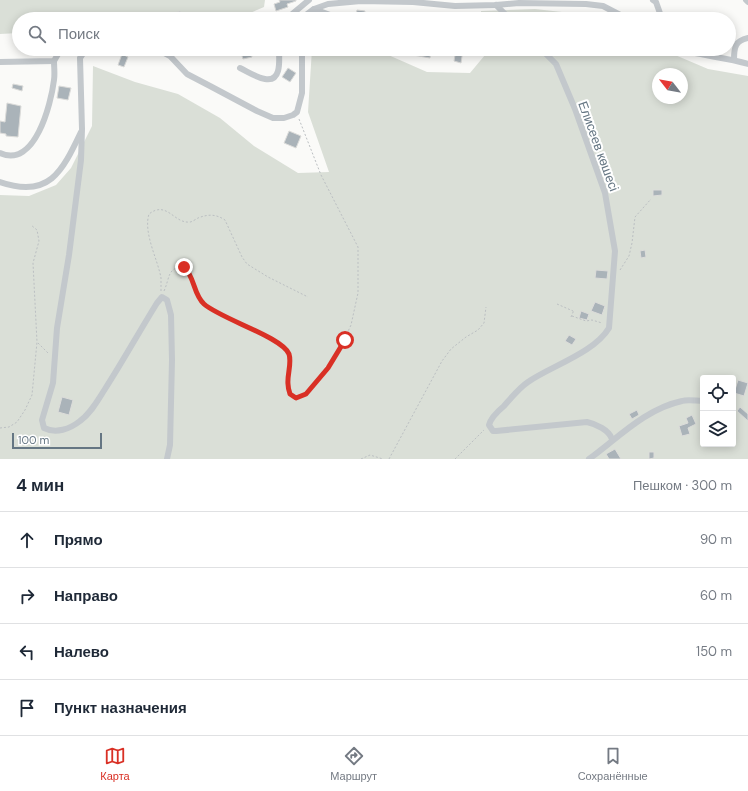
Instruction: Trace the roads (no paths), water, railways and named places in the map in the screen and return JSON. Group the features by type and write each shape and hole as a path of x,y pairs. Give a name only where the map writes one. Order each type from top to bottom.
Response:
{"street":[{"path":"295,12 309,0"},
{"path":"654,0 660,12"},
{"path":"310,12 328,4 360,1 413,2 455,6 520,3 586,4 603,6 615,12"},
{"path":"496,5 503,12"},
{"path":"314,9 322,12"},
{"path":"736,44 737,42 748,38"},
{"path":"0,153 10,156 22,153 36,136 47,113 54,78 54,61 57,56"},
{"path":"81,56 80,58 82,129 81,160 70,247 57,328 53,383 42,420 44,428 57,431 68,428 81,420 94,405 162,297 167,300 171,315 170,445 167,459"},
{"path":"170,56 188,74 257,112 273,118 284,118 297,112 302,92 302,56"},
{"path":"240,68 266,80 272,80 276,77 278,70 279,56"},
{"name":"Елисеев көшесі","path":"548,56 556,64 575,109 606,193 615,251 610,328 605,335 573,356 527,382 496,414 490,421 489,425 493,431 496,431 587,422 595,424 611,435 612,439"},
{"path":"709,56 748,64"},
{"path":"734,56 734,60"},
{"path":"0,62 54,61"},
{"path":"0,182 22,188 35,187 48,182 63,167 82,129"},
{"path":"589,459 607,446 612,439 644,417 667,405 683,400 700,401"}]}
